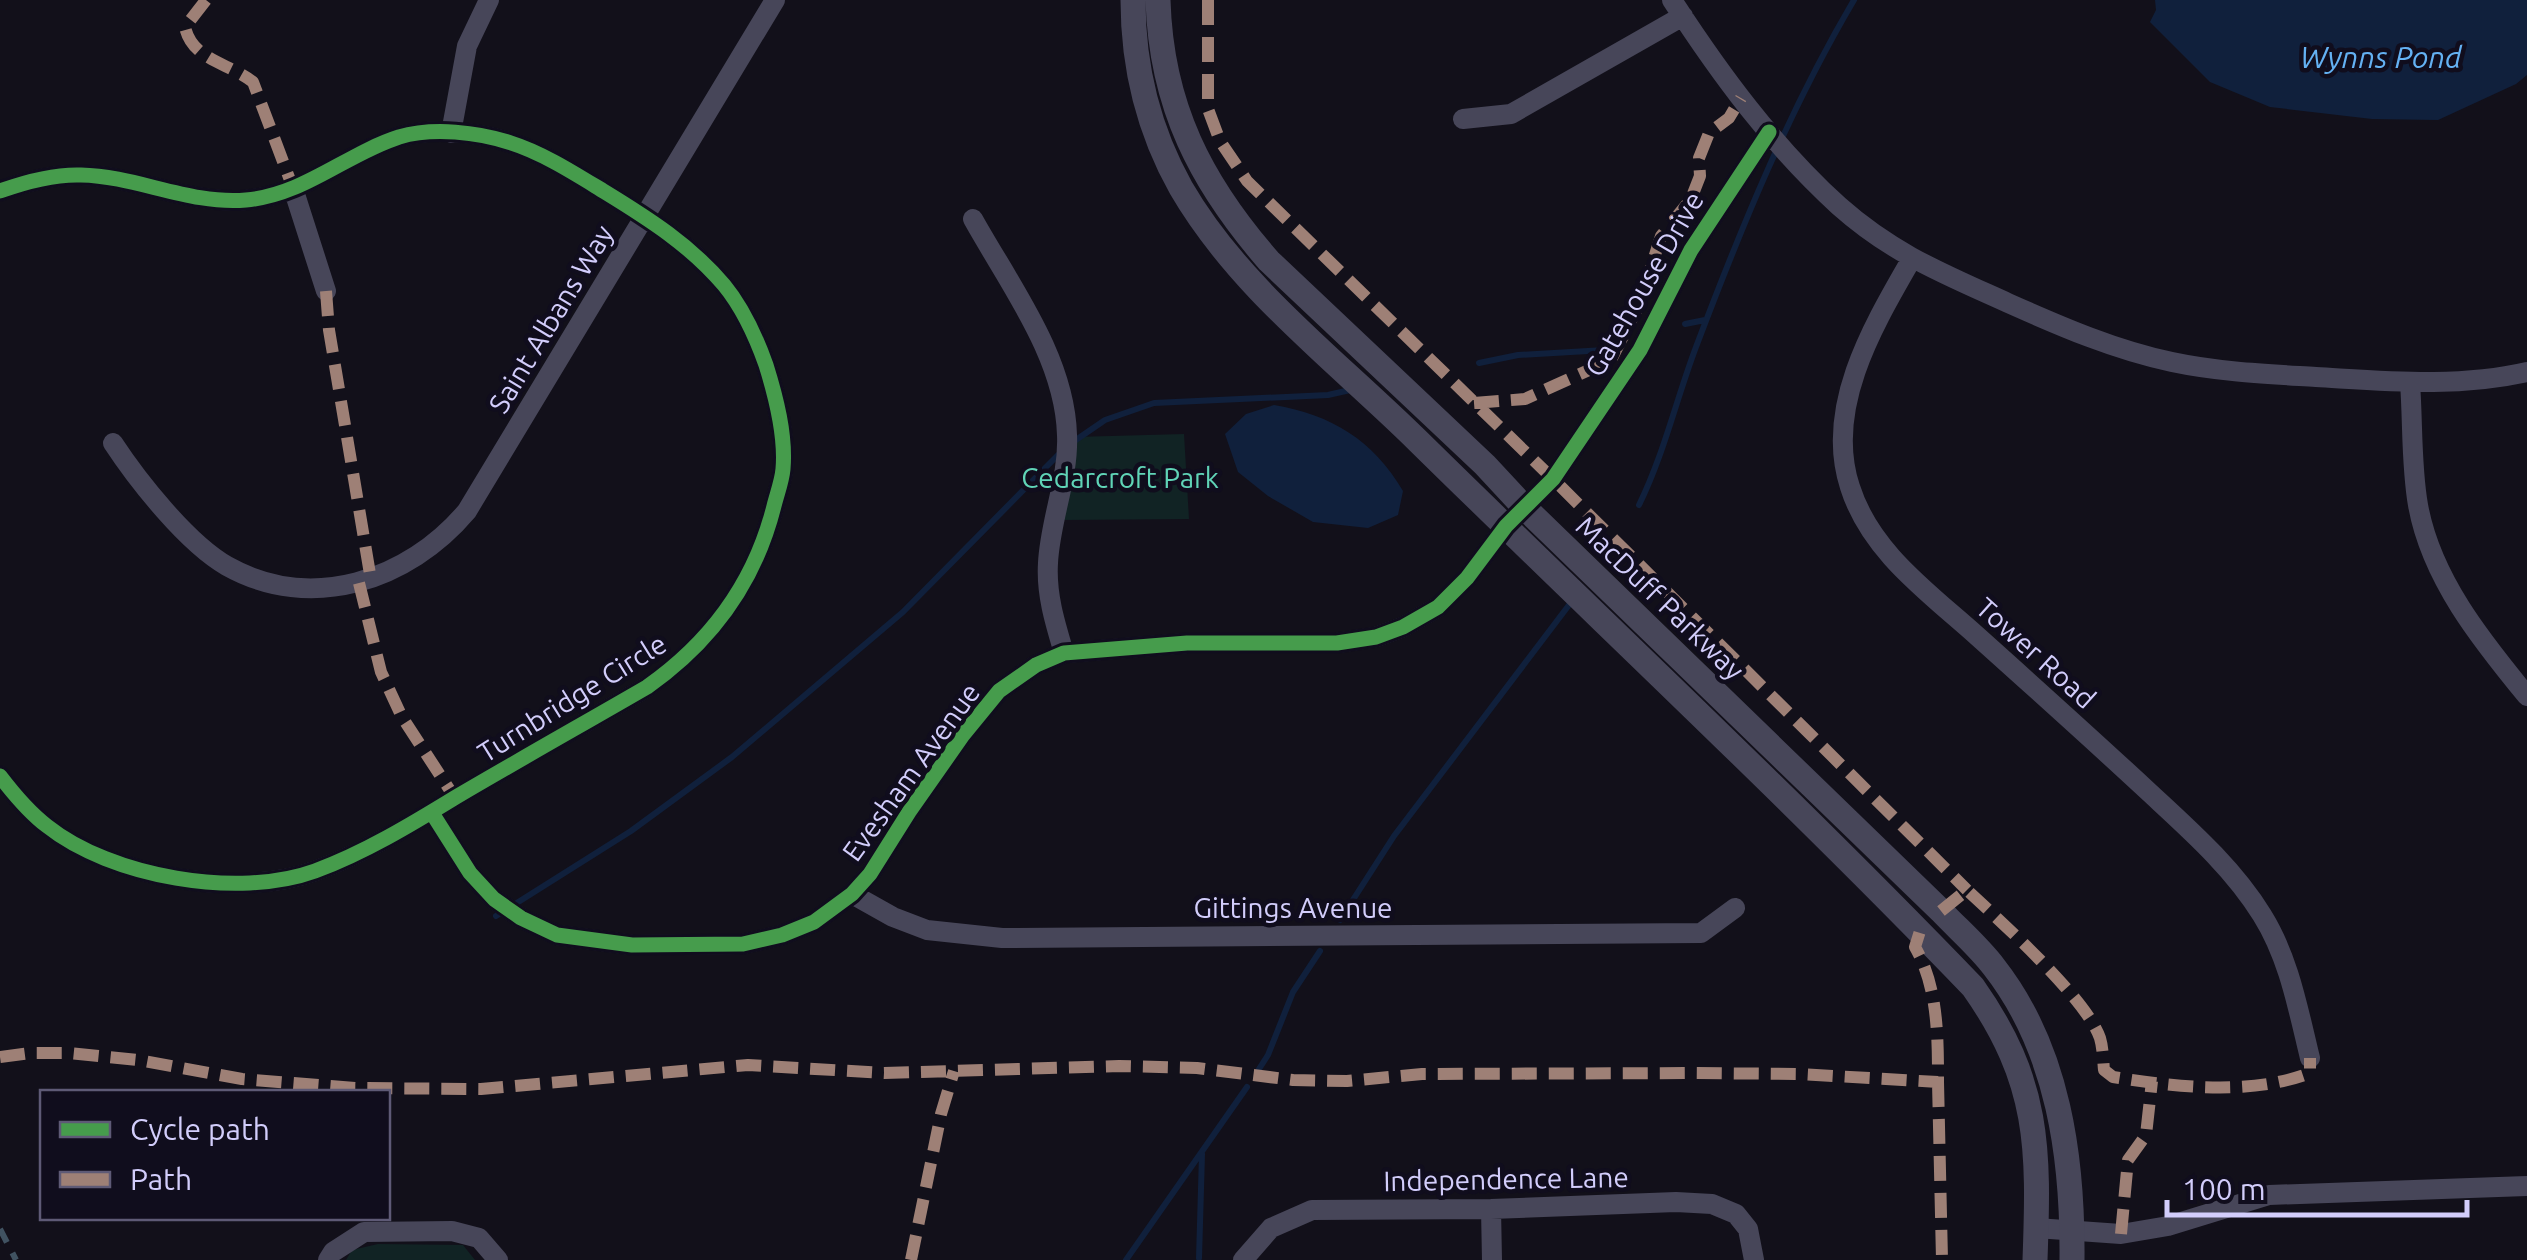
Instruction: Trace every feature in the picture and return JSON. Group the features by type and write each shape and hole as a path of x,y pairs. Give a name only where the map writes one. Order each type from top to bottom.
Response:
{"street":[{"path":"451,133 464,59 489,0"},
{"name":"Saint Albans Way","path":"113,443 136,479 224,565 274,584 332,588 371,580 431,548 466,511 775,0"},
{"name":"MacDuff Parkway","path":"1133,0 1134,43 1154,130 1183,191 1248,278 1974,986 2001,1026 2032,1114 2035,1260"},
{"name":"MacDuff Parkway","path":"1158,0 1161,39 1178,119 1203,172 1269,262 1473,453 1995,967 2042,1054 2058,1102 2069,1157 2072,1260"},
{"path":"1463,118 1511,114 1677,8 1740,98 1798,167 1842,208 1911,260 2084,336 2170,362 2242,372 2410,383 2499,379 2527,372"},
{"name":"Turnbridge Circle","path":"0,191 28,181 80,174 178,194 245,200 293,188 402,136 463,132 514,143 645,217 688,247 726,288 756,335 773,387 783,470 767,535 748,578 713,630 680,664 432,812 313,872 218,884 176,879 88,850 47,826 0,776"},
{"name":"Gatehouse Drive","path":"1506,526 1553,478 1640,350 1690,250 1769,132"},
{"path":"293,188 326,292"},
{"path":"973,219 1048,356 1060,394 1067,434 1048,562 1048,592 1064,653"},
{"name":"Tower Road","path":"1911,260 1882,311 1848,397 1844,460 1850,488 1864,517 1897,565 2132,776 2234,878 2262,915 2285,960 2310,1058"},
{"path":"2410,383 2418,503 2426,536 2455,600 2527,696"},
{"name":"Evesham Avenue","path":"432,812 470,873 496,900 556,935 613,943 743,944 782,936 814,922 852,894 870,874 962,735 999,691 1036,666 1064,653 1186,643 1337,643 1376,637 1438,607 1467,578 1506,526"},
{"name":"Gittings Avenue","path":"852,894 892,917 927,930 1002,938 1701,932 1735,908"},
{"path":"2036,1228 2122,1234 2168,1226 2268,1195 2527,1186"},
{"name":"Independence Lane","path":"1243,1260 1271,1228 1312,1210 1676,1202 1712,1204 1736,1214 1748,1229 1754,1260"},
{"path":"1490,1209 1492,1260"},
{"path":"328,1260 333,1252 364,1232 452,1231 479,1238 498,1260"}],"green space":[{"name":"Cedarcroft Park","path":"1184,434 1189,519 1061,520 1074,437"},
{"path":"378,1244 463,1245 475,1260 346,1260 352,1250"}],"water":[{"name":"Wynns Pond","path":"2155,0 2527,0 2527,75 2516,84 2438,120 2372,119 2270,107 2210,82 2150,22 2156,10"},
{"path":"1274,405 1314,415 1364,444 1403,491 1398,515 1368,528 1313,522 1268,496 1238,472 1225,434 1246,414"}],"waterway":[{"path":"1639,505 1749,214 1808,84 1854,0"},
{"path":"1685,324 1705,320"},
{"path":"1479,363 1518,355 1605,350"},
{"path":"1070,444 1105,420 1154,403 1328,395 1350,390"},
{"path":"496,916 631,831 732,757 903,612 1061,452"},
{"path":"1340,920 1394,836 1569,605"},
{"path":"1259,1069 1293,992 1320,951"},
{"path":"1126,1260 1247,1087"},
{"path":"1199,1258 1202,1154"}],"railway":[{"path":"0,1229 16,1260"}],"marked path":[{"path":"206,0 185,27 189,38 203,54 253,82 293,188"},
{"path":"1208,0 1208,109 1220,141 1247,181 1967,890"},
{"path":"1474,403 1525,399 1611,360 1639,305 1661,236 1691,199 1700,176 1699,158 1709,133 1729,118 1741,98"},
{"path":"326,291 329,330 371,580"},
{"path":"359,583 381,672 402,717 455,798"},
{"path":"1941,911 1967,890 2020,940 2092,1021 2101,1042 2104,1070 2113,1077 2187,1086 2263,1085 2310,1073 2310,1058"},
{"path":"0,1057 69,1053 138,1060 242,1079 355,1088 481,1089 748,1065 884,1073 1119,1066 1197,1068 1293,1080 1347,1081 1422,1074 1694,1073 1938,1082 1932,995 1915,947 1920,931"},
{"path":"911,1260 941,1114 954,1071"},
{"path":"2121,1234 2128,1160 2146,1135 2152,1081"},
{"path":"1938,1082 1942,1260"}],"cycle path":[{"path":"0,191 40,179 81,175 184,195 246,200 287,190 380,144 412,134 455,132 511,143 560,165 637,212 683,245 724,285 748,323 766,365 784,456 766,534 742,585 710,630 670,669 647,687 405,828 333,864 284,879 250,883 213,883 140,870 74,844 47,826 0,776"},
{"path":"432,813 470,873 494,899 521,918 557,935 632,945 743,944 814,922 852,894 870,874 963,735 999,691 1036,665 1064,653 1187,643 1337,643 1376,637 1403,627 1438,607 1467,578 1506,526 1553,479 1640,350 1691,250 1769,132"}]}
